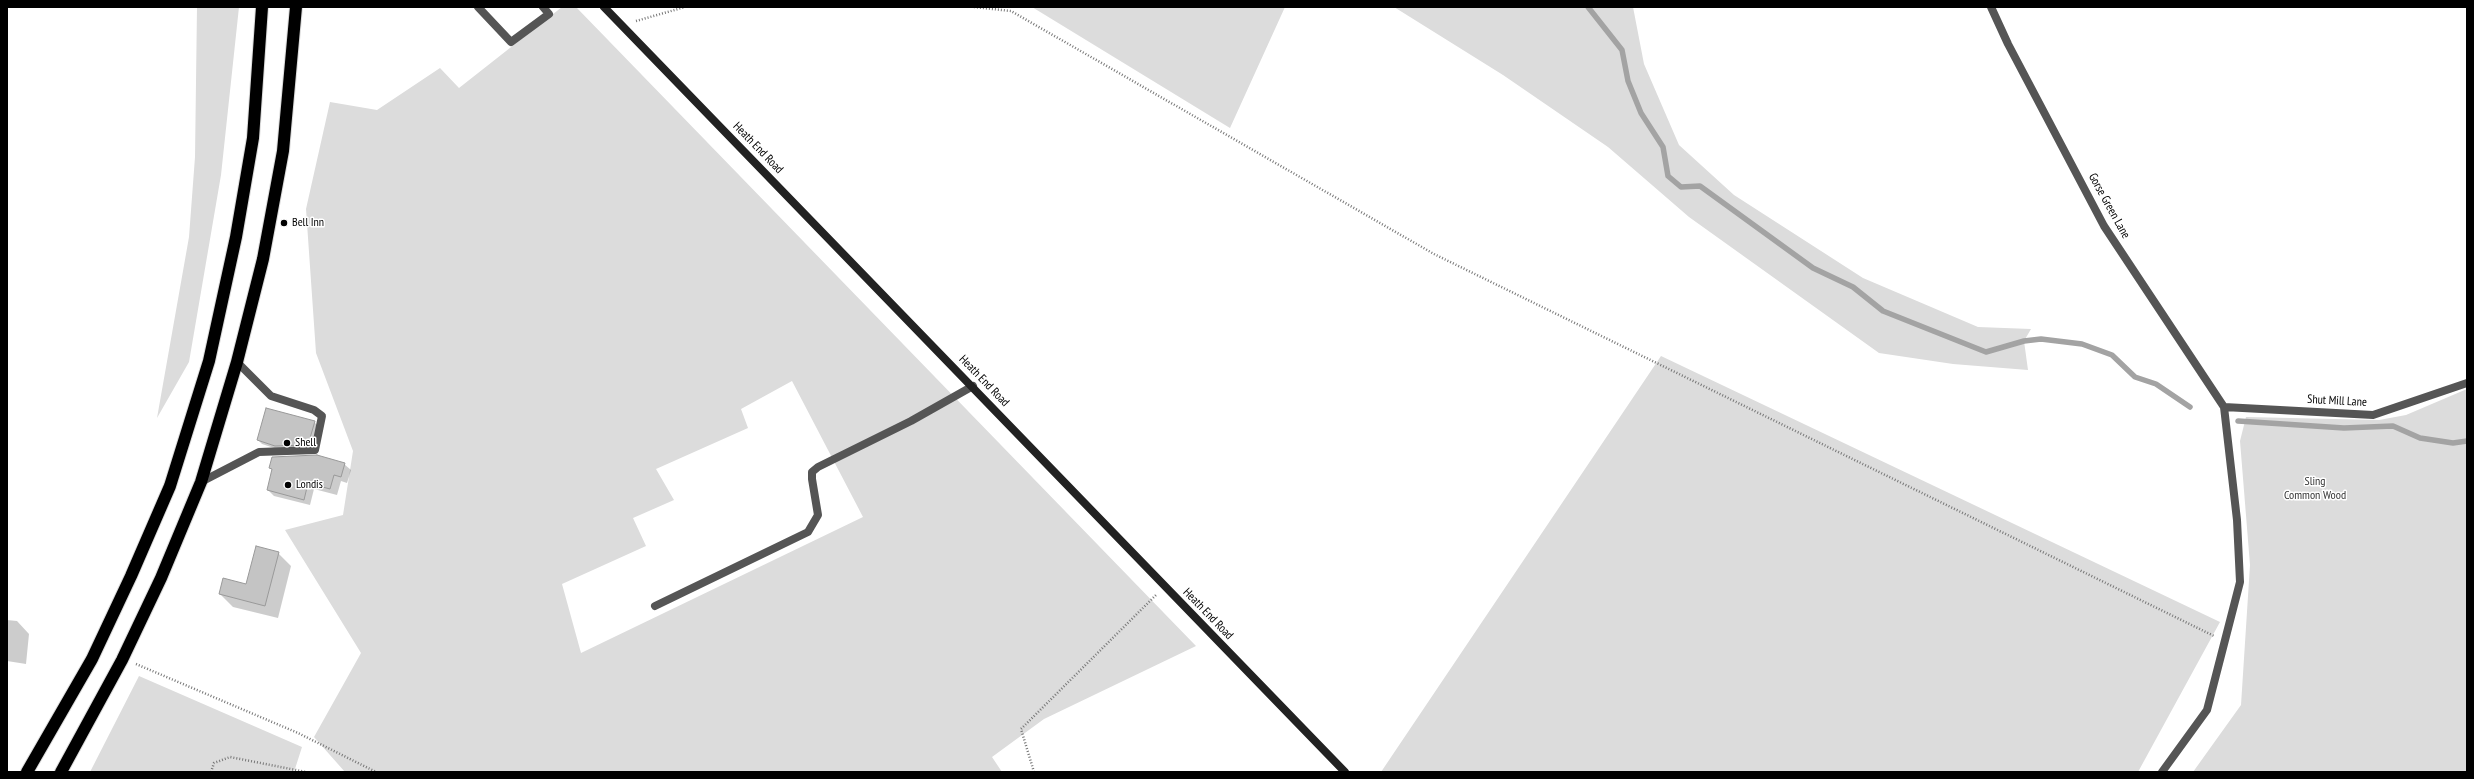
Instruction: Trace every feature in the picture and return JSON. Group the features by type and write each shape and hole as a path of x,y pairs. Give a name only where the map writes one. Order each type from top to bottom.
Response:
{"highway":[{"path":"27,772 92,659 131,576 170,486 205,376 236,237 253,138 262,7"},
{"path":"61,772 122,660 161,578 201,482 237,362 263,259 283,151 296,7"}],"street":[{"path":"478,7 511,42 549,14 543,7"},
{"name":"Heath End Road","path":"604,7 973,386 1165,587 1345,772"},
{"name":"Gorse Green Lane","path":"1991,7 2008,44 2104,226 2224,407"},
{"path":"201,482 259,452 315,450 322,416 314,410 271,396 237,362"},
{"name":"Shut Mill Lane","path":"2224,407 2373,415 2467,383"},
{"path":"655,606 808,532 818,515 812,472 818,467 912,421 973,386"},
{"path":"2162,772 2207,710 2240,582 2237,520 2224,407"}],"path":[{"path":"622,26 685,7"},
{"path":"974,7 1011,11 1434,254 2225,641"},
{"path":"1034,772 1021,729 1165,587"},
{"path":"122,660 298,733 376,772"},
{"path":"211,772 214,763 230,757 306,772"}],"green space":[{"path":"197,7 239,7 221,175 189,362 157,418 189,237 195,157"},
{"path":"562,7 576,7 1196,646 1044,719 992,757 1002,772 345,772 314,737 361,653 285,530 343,515 353,451 316,353 306,209 330,102 377,110 440,68 459,88","holes":["792,381 863,517 581,653 562,584 646,546 633,518 674,500 656,469 748,428 741,409"]},
{"path":"1032,7 1285,7 1230,128"},
{"path":"1394,7 1633,7 1644,64 1679,145 1734,195 1863,278 1978,327 2031,329 2024,341 2028,370 1953,364 1879,353 1689,217 1608,147 1503,75"},
{"path":"1661,356 2220,622 2138,772 1381,772"},
{"name":"Sling Common Wood","path":"2467,389 2467,772 2193,772 2241,705 2250,565 2240,441 2246,417 2379,420 2406,415"},
{"path":"139,676 302,747 294,772 90,772"}],"building":[{"path":"266,408 315,421 308,445 275,446 257,440"},
{"path":"317,455 345,463 341,477 334,475 330,489 308,483 304,500 267,490 272,469 269,468 272,457"},
{"path":"256,546 279,552 265,606 219,594 223,578 246,584"}],"waterway":[{"path":"1588,7 1622,50 1628,81 1641,113 1663,147 1668,176 1681,187 1700,186 1813,268 1853,287 1883,311 1986,352 2024,341 2041,339 2082,344 2112,355 2135,377 2156,384 2190,407"},
{"path":"2238,421 2344,428 2393,426 2420,438 2453,443 2467,441"}],"place":[{"name":"Bell Inn","path":"284,223"},
{"name":"Shell","path":"287,443"},
{"name":"Londis","path":"288,485"}]}
